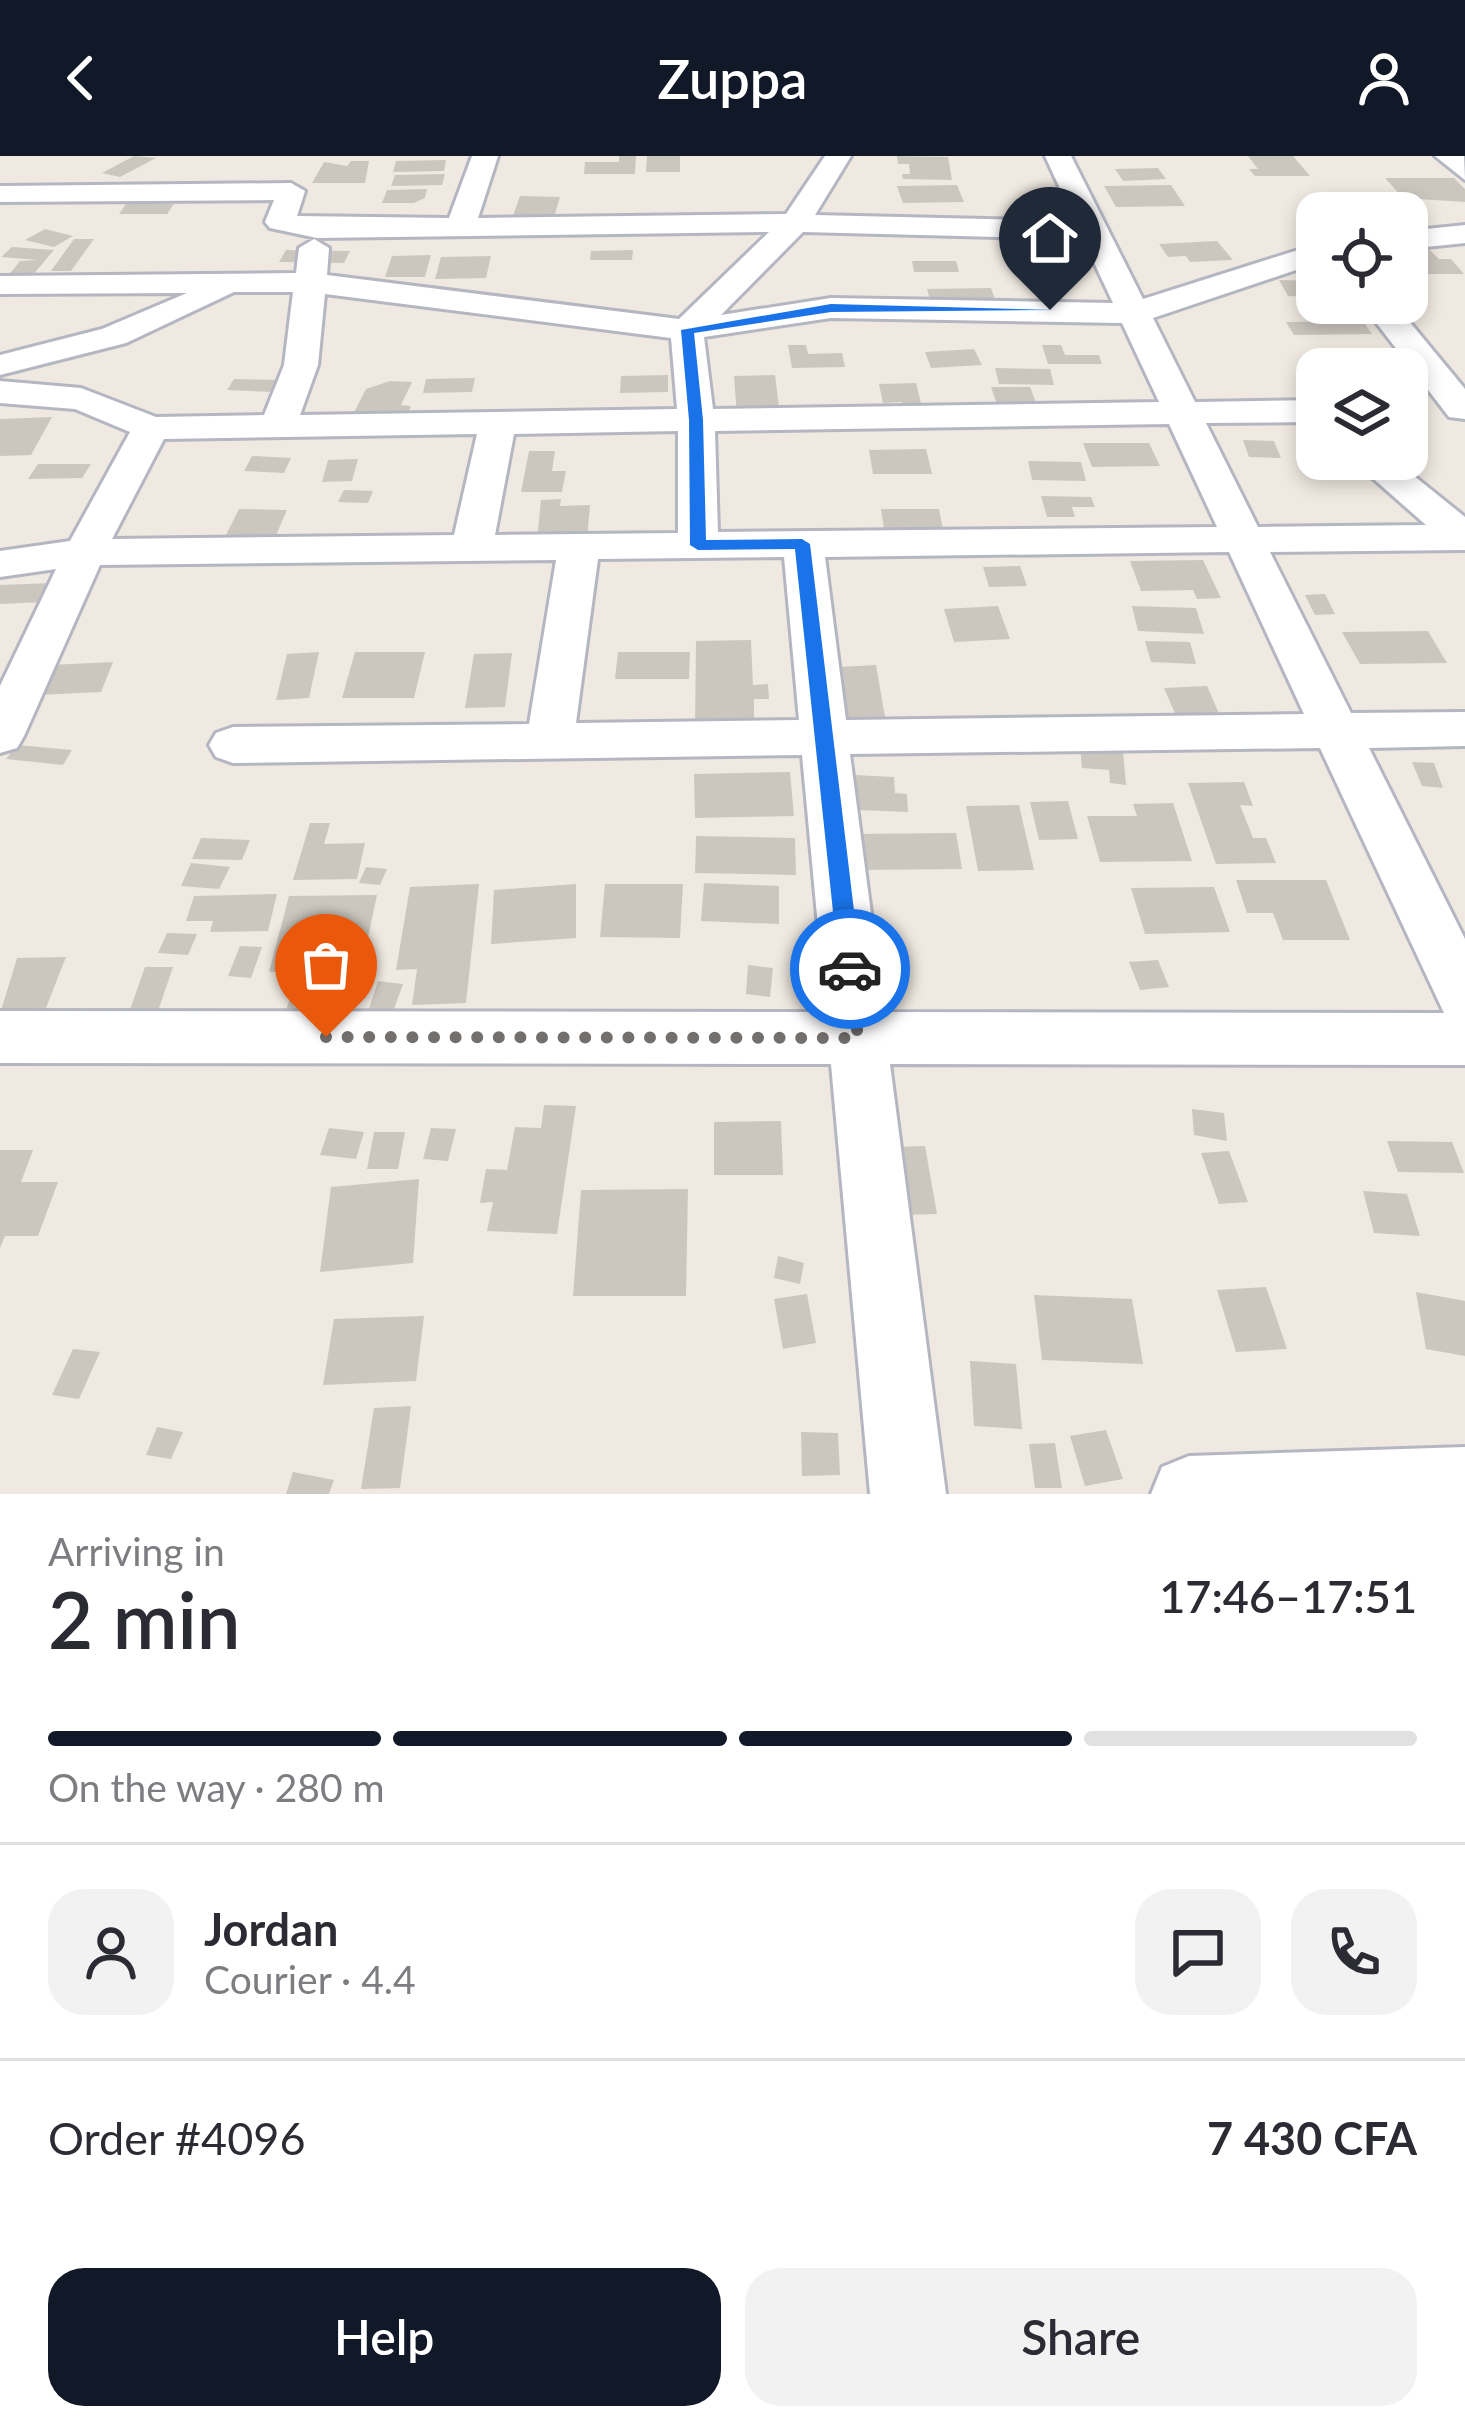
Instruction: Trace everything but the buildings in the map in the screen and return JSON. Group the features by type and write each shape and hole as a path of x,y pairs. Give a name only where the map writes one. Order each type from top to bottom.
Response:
{"street":[{"path":"461,226 485,156"},
{"path":"687,330 795,223 838,156"},
{"path":"1058,156 1465,997"},
{"path":"1448,156 1465,172"},
{"path":"0,194 296,182 280,222 316,229 795,223 1094,230"},
{"path":"278,426 301,365 316,229"},
{"path":"1428,238 1465,234"},
{"path":"0,285 308,282 687,330 831,308 1134,314 1296,260"},
{"path":"0,365 135,329 232,283"},
{"path":"12,331 48,286"},
{"path":"1394,324 1463,409"},
{"path":"687,330 696,420 698,545"},
{"path":"0,392 81,398 151,428 1296,415"},
{"path":"1428,410 1463,409"},
{"path":"472,548 498,423"},
{"path":"0,736 85,552 151,428"},
{"path":"1396,480 1465,537"},
{"path":"0,564 85,552 1465,537"},
{"path":"802,544 908,1494"},
{"path":"550,741 579,547"},
{"path":"233,746 1465,729"},
{"path":"2,1041 1465,1039"},
{"path":"1189,1494 1465,1484"}],"way so far":[{"path":"326,1037 858,1038 850,969"}],"route":[{"path":"850,969 802,544 698,545 696,420 687,330 831,308 1050,310"}]}
